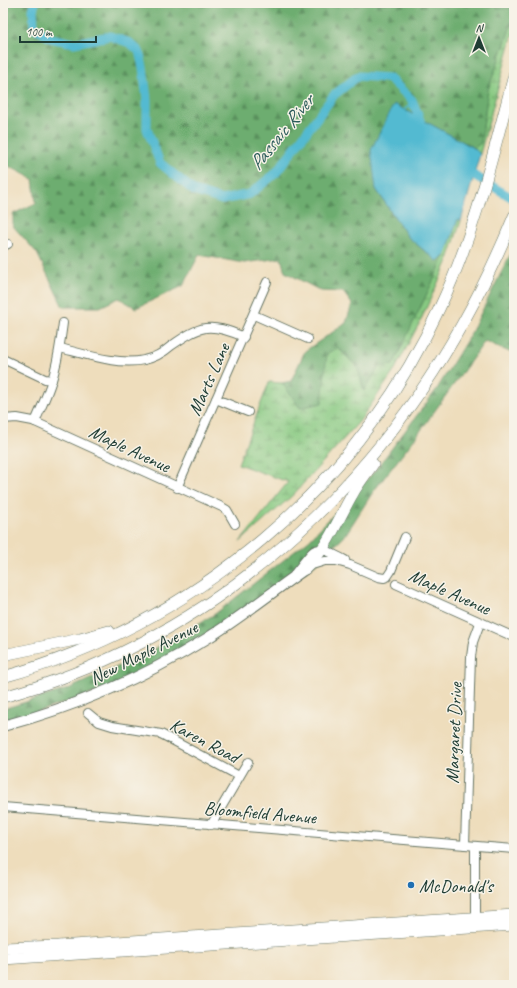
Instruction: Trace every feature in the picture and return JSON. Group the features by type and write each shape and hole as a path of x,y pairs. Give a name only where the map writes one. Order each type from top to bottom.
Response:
{"highway":[{"path":"3,677 96,644 163,609 211,579 266,536 317,488 350,450 385,404 415,356 441,306 456,271 470,230 514,75"},
{"path":"305,568 332,535 356,487 389,442 466,317 500,250 514,216"},
{"path":"3,697 49,683 121,653 178,623 238,583 288,542 340,492 391,432 425,385"},
{"path":"3,655 92,636 126,625 163,609"},
{"path":"3,948 58,946 475,917 513,923"},
{"path":"3,959 513,923"}],"main road":[{"name":"New Maple Avenue","path":"3,726 35,718 78,702 111,689 160,666 208,638 258,604 305,568"}],"street":[{"name":"Marts Lane","path":"177,488 254,315 267,282"},
{"path":"254,315 308,339"},
{"path":"34,422 52,380 60,348 62,323"},
{"path":"60,348 112,360 135,362 154,357 192,332 204,327 229,330 244,337"},
{"path":"3,359 45,379 52,380"},
{"path":"216,399 248,412"},
{"name":"Maple Avenue","path":"3,419 24,418 34,422 177,488 222,507 226,510 235,524"},
{"name":"Maple Avenue","path":"305,568 314,564 330,561 343,562 378,577 384,578 387,577 391,571 405,537"},
{"name":"New Maple Avenue","path":"285,583 310,553 316,549 322,549"},
{"name":"Maple Avenue","path":"322,549 346,560 356,567"},
{"name":"Maple Avenue","path":"396,584 514,637"},
{"name":"Margaret Drive","path":"465,845 471,657 473,642 480,623"},
{"name":"Karen Road","path":"88,713 100,722 112,726 161,734 239,776"},
{"path":"211,824 248,762"},
{"name":"Bloomfield Avenue","path":"3,807 514,849"},
{"path":"475,846 475,917"}],"green space":[{"path":"3,3 495,3 497,8 511,8 514,18 488,90 481,143 474,148 395,105 376,189 408,237 437,261 445,256 393,365 379,368 364,391 357,367 339,348 322,403 300,408 282,383 291,381 305,351 346,323 352,304 343,292 321,291 285,272 281,258 244,263 199,255 183,286 136,308 119,298 100,307 63,307 37,253 13,226 13,214 36,203 33,179 3,163"},
{"path":"495,3 514,3 514,18 511,8 497,8"},
{"path":"514,18 514,30 480,154 474,148 481,143 488,90"},
{"path":"458,218 461,221 447,263 419,324 393,373 359,422 293,495 240,542 288,482 238,464 269,382 282,383 300,408 322,403 327,353 338,348 357,367 364,391 379,367 393,365 445,256"},
{"path":"510,255 514,257 514,354 485,341 416,437 373,492 344,537 312,567 131,681 3,723 3,709 68,689 144,655 215,614 309,540 373,473 437,389 471,333"}],"water":[{"path":"394,104 474,148 480,154 461,221 458,219 445,256 437,261 408,237 376,189 371,150"}],"waterway":[{"name":"Passaic River","path":"35,3 33,10 34,27 50,38 74,43 110,36 130,43 139,51 143,67 147,99 147,129 160,163 194,191 222,200 250,194 276,173 334,95 358,76 389,78 412,100 423,128"},
{"path":"404,111 412,100"},
{"name":"Passaic River","path":"465,170 514,199"}],"place":[{"name":"McDonald's","path":"411,885"}]}
